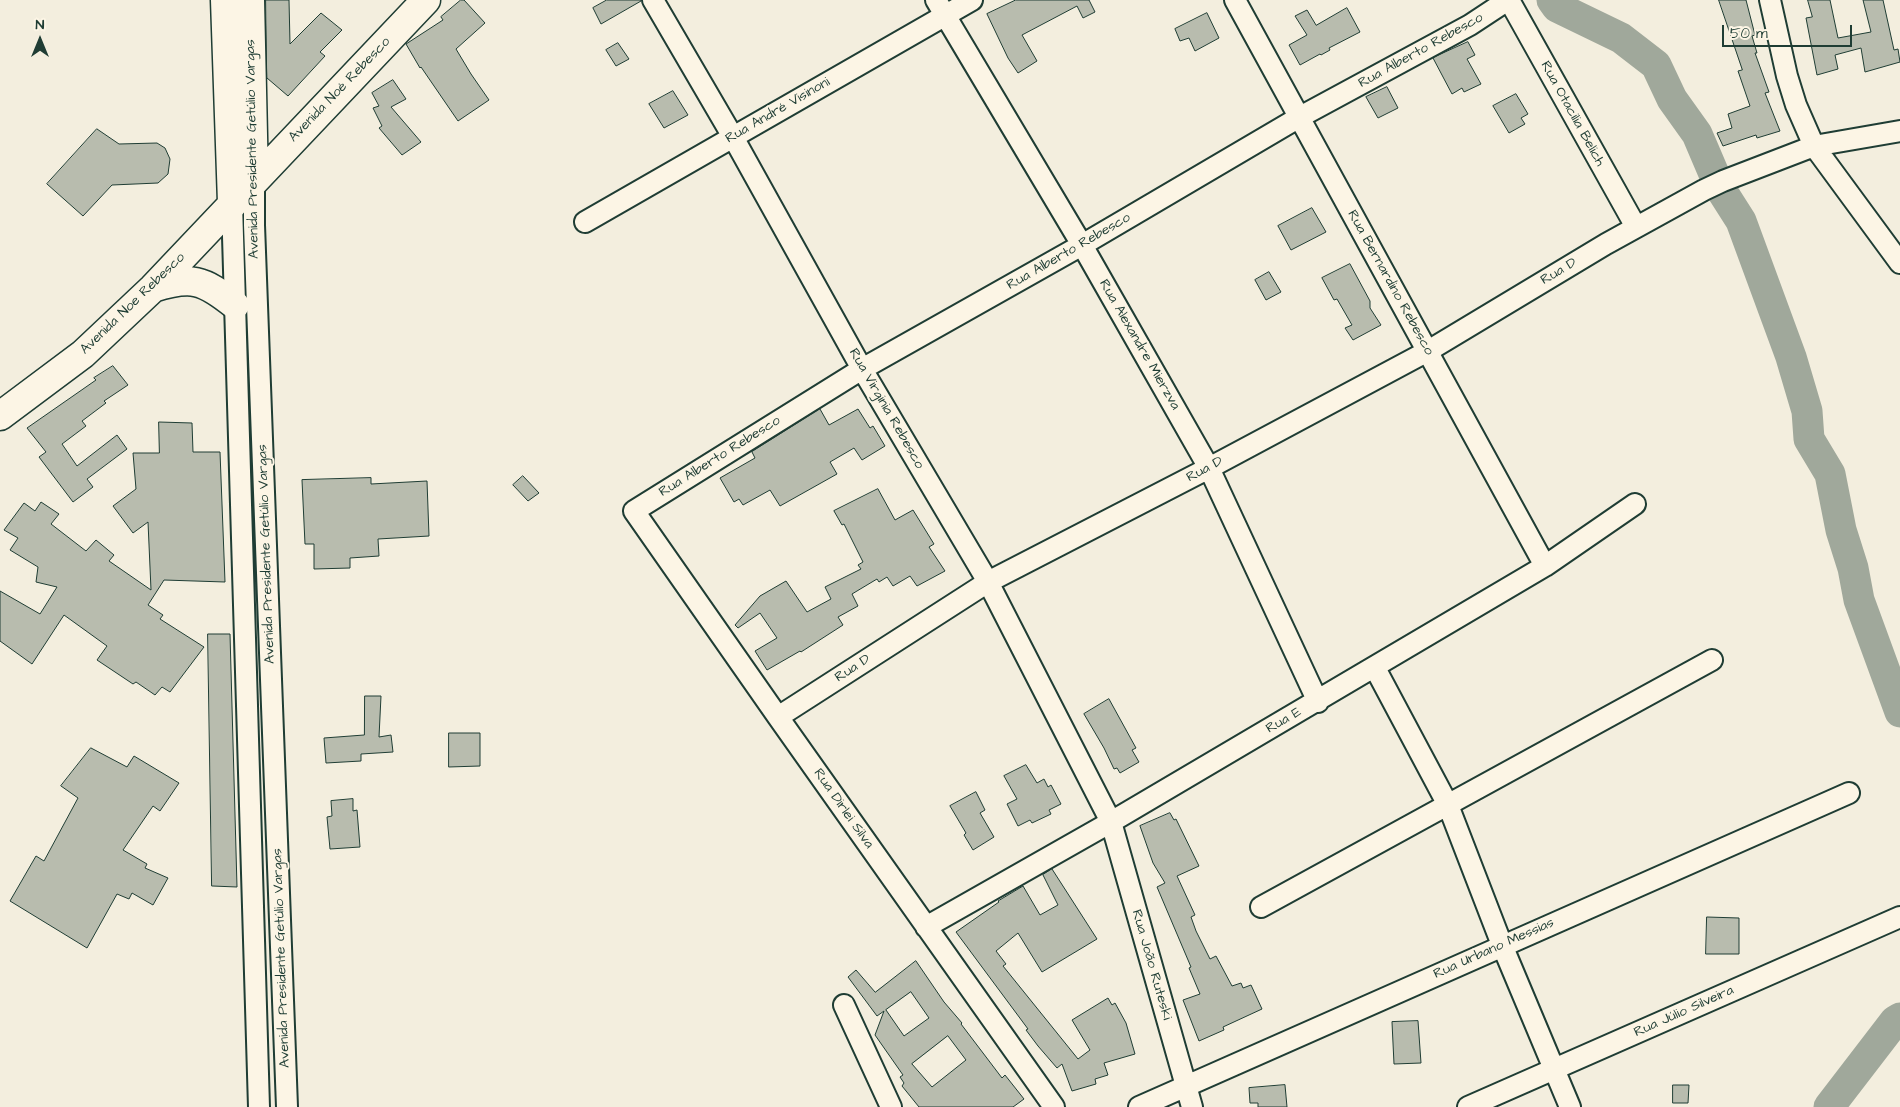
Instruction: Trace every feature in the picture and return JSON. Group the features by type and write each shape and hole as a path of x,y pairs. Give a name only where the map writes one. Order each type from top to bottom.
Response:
{"main road":[{"name":"Avenida Presidente Getúlio Vargas","path":"225,0 232,203"},
{"name":"Avenida Presidente Getúlio Vargas","path":"250,0 254,180"},
{"name":"Avenida Noé Rebesco","path":"254,180 426,0"},
{"name":"Avenida Noe Rebesco","path":"0,416 83,354 153,288 254,180"},
{"path":"153,288 171,282 188,280 205,284 217,290 234,305"}],"street":[{"name":"Rua Virginia Rebesco","path":"653,0 733,137 862,369 988,582 1111,822"},
{"name":"Rua André Visinoni","path":"584,222 733,137 941,8 972,0"},
{"name":"Rua Bernardino Rebesco","path":"1234,0 1545,566"},
{"name":"Rua Alberto Rebesco","path":"634,511 862,369 1082,245 1298,118 1470,25 1508,0"},
{"name":"Rua Otacilia Belich","path":"1508,0 1636,227"},
{"path":"1770,0 1787,76 1796,105 1814,146 1900,263"},
{"name":"Rua Alexandre Mierzva","path":"941,8 1082,245 1209,468 1318,702"},
{"name":"Rua D","path":"778,718 988,582 1209,468 1428,351 1636,227 1723,180 1814,146 1900,131"},
{"name":"Avenida Presidente Getúlio Vargas","path":"254,180 254,224 287,1107"},
{"name":"Avenida Presidente Getúlio Vargas","path":"232,203 259,1107"},
{"name":"Rua E","path":"926,927 1375,668 1545,566 1635,504"},
{"name":"Rua Dirlei Silva","path":"634,511 778,718 1054,1107"},
{"path":"243,568 267,567"},
{"path":"1261,907 1712,660"},
{"path":"1375,668 1448,805 1502,945 1570,1107"},
{"name":"Rua Urbano Messias","path":"1139,1107 1849,793"},
{"name":"Rua João Ruteski","path":"1111,822 1192,1107"},
{"name":"Rua Júlio Silveira","path":"1468,1107 1900,916"},
{"path":"844,1005 892,1107"}],"building":[{"path":"266,0 289,0 290,44 321,13 342,30 320,52 325,56 288,96 267,78"},
{"path":"461,0 464,0 485,23 456,49 489,100 458,121 420,68 406,44 443,20 441,17"},
{"path":"607,0 641,1 601,24 593,8"},
{"path":"1016,0 1089,0 1095,12 1083,18 1077,6 1022,35 1037,61 1018,73 1008,58 987,14"},
{"path":"1719,0 1746,0 1755,35 1752,36 1757,53 1755,53 1769,92 1765,93 1780,131 1757,138 1756,135 1723,146 1717,133 1732,128 1728,114 1750,106 1738,71 1742,70"},
{"path":"1808,0 1830,0 1838,38 1871,32 1863,0 1883,0 1894,50 1898,49 1900,62 1865,72 1861,48 1835,55 1838,69 1817,75 1806,18 1812,17"},
{"path":"1347,8 1360,32 1300,65 1289,45 1307,35 1295,16 1307,10 1316,25"},
{"path":"1207,13 1219,38 1195,51 1189,38 1180,41 1175,29"},
{"path":"1468,42 1475,55 1467,59 1481,84 1464,92 1462,88 1452,94 1433,58"},
{"path":"618,43 629,59 616,66 606,50"},
{"path":"393,80 406,99 391,107 421,142 402,155 379,128 382,126 373,108 379,106 372,93"},
{"path":"1387,87 1398,108 1378,118 1366,97"},
{"path":"673,91 688,115 664,128 649,104"},
{"path":"1516,94 1528,114 1521,118 1525,124 1509,133 1493,106"},
{"path":"97,129 119,144 157,143 165,148 170,159 168,174 158,183 112,185 83,216 47,184"},
{"path":"1312,208 1326,232 1291,250 1278,226"},
{"path":"1350,264 1370,301 1370,308 1381,325 1353,340 1345,328 1352,325 1337,299 1334,300 1322,278"},
{"path":"1269,272 1281,292 1266,300 1255,280"},
{"path":"113,366 128,385 104,401 106,403 82,421 86,426 62,444 77,466 117,435 127,449 87,479 93,487 73,502 39,457 46,452 27,428"},
{"path":"820,409 829,425 858,409 870,428 873,426 885,446 862,460 854,448 830,462 837,474 780,506 770,490 743,505 739,499 734,502 720,478 755,458 752,452"},
{"path":"159,422 192,423 193,452 220,452 225,582 164,580 148,605 163,615 160,619 204,647 170,692 162,687 155,695 136,682 133,684 97,660 107,646 64,615 32,664 0,641 0,591 40,614 57,587 36,582 38,567 10,550 18,538 4,530 24,503 35,511 41,502 59,514 51,524 86,551 96,540 114,555 109,561 151,590 148,522 133,533 113,506 136,489 133,453 159,453"},
{"path":"523,476 539,493 528,501 513,485"},
{"path":"371,478 371,484 427,481 429,536 378,539 379,556 350,558 350,568 314,569 314,544 305,544 302,480"},
{"path":"878,489 895,520 913,510 934,544 929,547 945,571 917,586 910,576 893,586 887,577 879,582 877,579 852,594 858,606 838,617 843,625 801,652 767,670 755,651 777,638 760,613 738,628 735,625 760,596 786,581 807,612 831,599 825,587 861,569 858,565 863,562 844,524 842,525 834,511"},
{"path":"208,634 230,634 237,887 212,886"},
{"path":"365,696 381,696 379,737 391,735 393,752 361,754 361,761 326,763 324,738 364,735"},
{"path":"1109,699 1136,748 1132,750 1139,762 1120,773 1117,768 1114,769 1084,714"},
{"path":"449,733 480,733 480,766 449,767"},
{"path":"91,748 127,767 134,756 179,783 160,811 153,806 123,850 147,864 145,868 168,878 153,905 132,893 129,899 117,894 87,948 10,901 36,856 44,861 78,798 61,786"},
{"path":"1026,765 1037,783 1044,779 1048,787 1051,785 1061,804 1049,810 1051,814 1032,823 1030,820 1018,826 1007,804 1017,799 1004,776"},
{"path":"976,792 985,810 980,813 994,837 973,850 964,835 966,833 950,806"},
{"path":"353,799 353,811 357,810 360,847 330,849 327,817 332,816 331,801"},
{"path":"1170,813 1174,820 1176,819 1199,866 1177,876 1195,915 1191,917 1196,931 1210,959 1216,956 1232,986 1241,983 1243,988 1251,985 1262,1009 1223,1027 1224,1030 1199,1041 1183,1000 1200,994 1189,968 1191,967 1157,887 1165,883 1153,863 1140,826"},
{"path":"1052,869 1097,939 1042,972 1018,933 996,951 1006,964 1003,966 1078,1059 1090,1050 1072,1020 1108,998 1112,1005 1115,1003 1126,1023 1135,1054 1104,1063 1108,1075 1095,1079 1096,1084 1072,1091 1062,1064 1057,1068 1038,1046 1026,1030 1028,1029 956,932 998,901 1023,886 1040,915 1058,905 1043,875"},
{"path":"1707,917 1739,918 1739,954 1706,954"},
{"path":"916,961 944,1002 962,1023 1002,1078 1005,1075 1024,1099 1013,1107 919,1107 902,1086 904,1083 900,1077 903,1075 875,1035 884,1011 877,1016 848,977 856,970 875,992","holes":["911,992 929,1018 904,1036 886,1010","948,1036 966,1060 932,1087 912,1064"]},
{"path":"1418,1021 1421,1063 1394,1064 1392,1022"},
{"path":"1285,1085 1287,1107 1258,1107 1258,1103 1250,1103 1249,1088"},
{"path":"1673,1085 1689,1085 1688,1103 1673,1103"}],"waterway":[{"path":"1552,0 1557,7 1621,38 1656,65 1672,99 1697,134 1720,188 1741,221 1791,357 1807,411 1809,439 1830,474 1841,530 1853,568 1859,600 1900,712"},
{"path":"1829,1107 1895,1021 1900,1018"}]}
